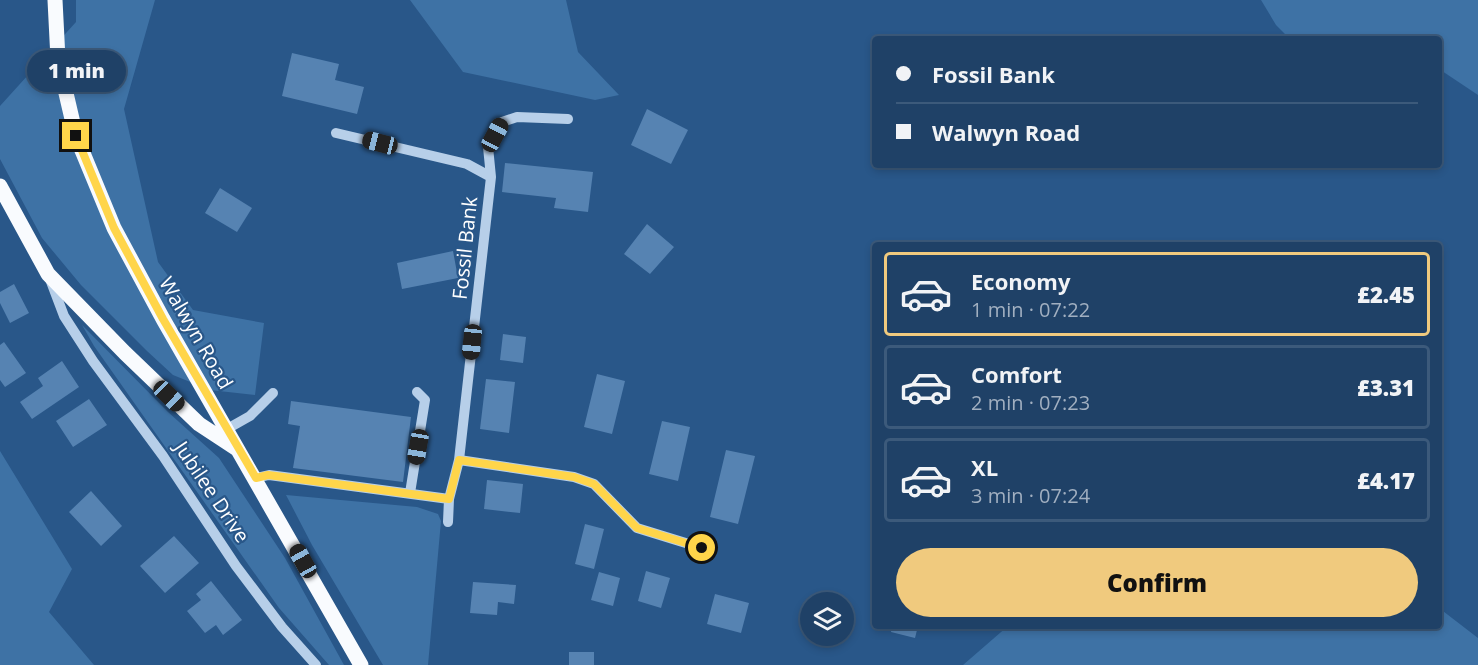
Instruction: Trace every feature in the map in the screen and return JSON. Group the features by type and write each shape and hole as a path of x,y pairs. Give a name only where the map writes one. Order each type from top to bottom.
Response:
{"main road":[{"name":"Walwyn Road","path":"55,0 58,59 76,136 114,228 361,665"},
{"name":"Jubilee Drive","path":"0,186 48,274 199,424 239,451"}],"street":[{"name":"Fossil Bank","path":"448,522 449,499 459,460 490,177 488,147 502,122 517,117 568,119"},
{"path":"336,133 467,164 490,177"},
{"name":"Jubilee Drive","path":"48,274 64,316 93,361 163,456 236,566 282,627 316,665"},
{"path":"410,493 425,400 417,392"},
{"path":"227,429 250,416 273,393"},
{"path":"459,460 584,480 594,484 637,528 702,548"},
{"path":"256,478 268,475 449,499"}],"shaded area":[{"path":"76,0 155,0 124,109 158,262 193,310 264,323 255,395 210,390 173,375 147,351 81,285 42,238 0,159 0,106 76,22"},
{"path":"410,0 566,0 578,52 619,95 595,100 463,72"},
{"path":"1261,0 1478,0 1478,95 1442,71 1442,36 1287,36 1276,25"},
{"path":"82,325 168,412 219,458 285,558 344,665 329,665 279,608 94,346"},
{"path":"0,451 72,569 49,612 94,665 0,665"},
{"path":"286,495 417,507 438,514 441,521 428,665 383,665 312,545"},
{"path":"1442,610 1478,638 1478,665 963,665 1005,629 1442,629"}],"building":[{"path":"292,53 339,64 335,80 364,87 357,114 282,96"},
{"path":"647,109 688,130 671,164 631,145"},
{"path":"505,163 593,172 588,212 554,208 556,198 502,192"},
{"path":"220,188 252,208 237,232 205,213"},
{"path":"647,224 674,247 650,274 624,254"},
{"path":"453,251 458,278 402,289 397,263"},
{"path":"14,284 29,313 10,323 0,303 0,292"},
{"path":"503,334 526,337 523,363 500,360"},
{"path":"4,342 26,373 5,387 0,380 0,345"},
{"path":"62,361 79,387 32,419 20,402 43,386 38,378"},
{"path":"597,374 625,381 612,434 584,427"},
{"path":"486,379 515,382 509,433 480,429"},
{"path":"89,399 107,425 73,447 56,421"},
{"path":"291,401 411,417 403,482 293,468 300,426 288,424"},
{"path":"662,421 690,427 678,481 649,474"},
{"path":"726,450 755,456 738,524 710,517"},
{"path":"487,480 523,484 520,513 484,509"},
{"path":"91,491 122,526 101,546 69,512"},
{"path":"585,524 604,529 594,569 575,564"},
{"path":"174,536 199,563 165,593 140,566"},
{"path":"646,571 670,578 661,608 638,601"},
{"path":"599,572 620,578 613,606 591,600"},
{"path":"211,581 242,620 223,635 216,625 205,633 187,611 201,600 196,594"},
{"path":"473,582 516,585 514,604 498,602 497,615 470,613"},
{"path":"715,594 749,603 741,633 707,624"},
{"path":"892,629 917,629 915,638 891,632"},
{"path":"569,652 594,652 594,665 569,665"}],"route":[{"path":"76,136 114,228 163,319 256,478 268,475 449,499 459,460 574,477 594,484 637,528 702,548"}]}
